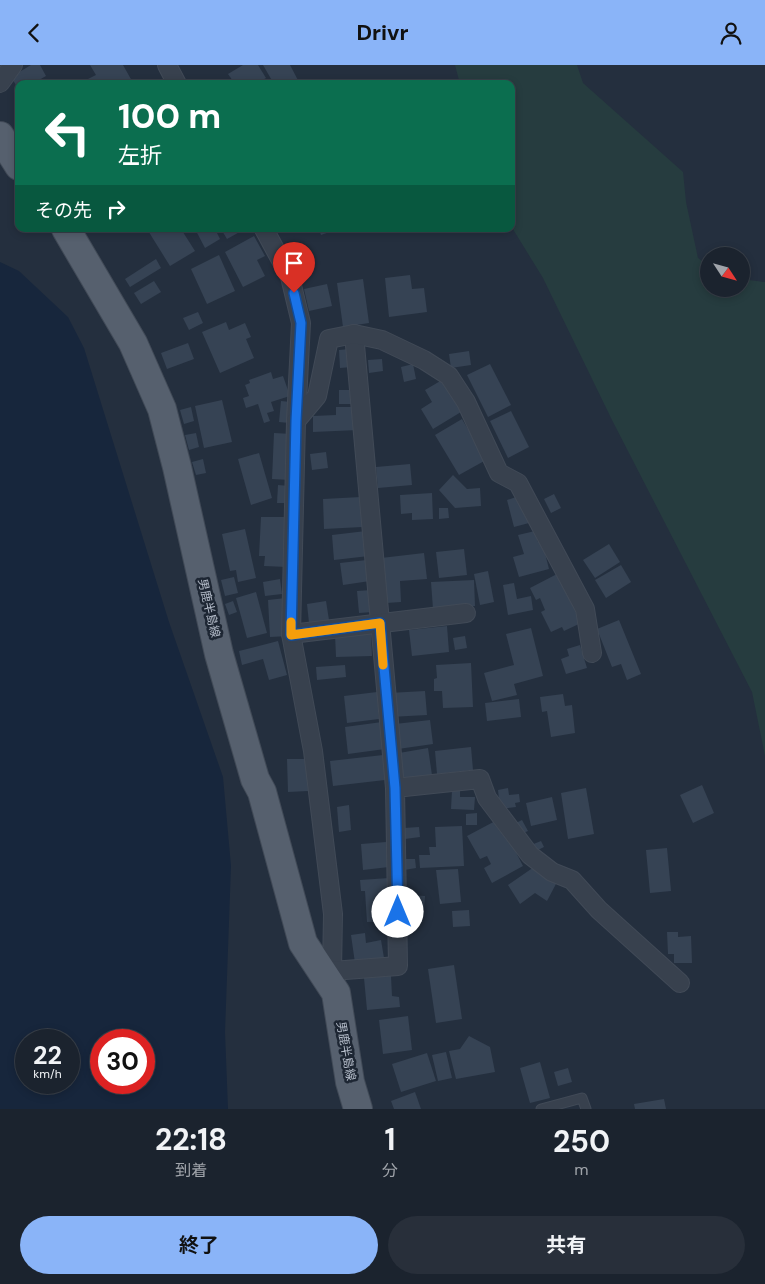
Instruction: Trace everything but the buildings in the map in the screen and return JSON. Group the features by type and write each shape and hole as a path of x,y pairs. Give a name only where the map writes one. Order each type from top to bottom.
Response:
{"main road":[{"path":"0,136 15,160"},
{"name":"男鹿半島線","path":"68,232 133,343 162,409 219,654 255,779 262,792 303,943 334,982 350,1082 358,1109"}],"street":[{"path":"0,83 13,65"},
{"path":"167,65 175,80"},
{"name":"男鹿半島線","path":"266,232 290,277 301,323 296,421 291,635 313,751 333,914 334,982"},
{"path":"334,982 398,965 395,788 354,334"},
{"path":"296,421 317,396 329,339 354,334 382,340 424,360 449,376 466,402 499,473 518,483 585,609 592,653"},
{"path":"291,635 466,613"},
{"path":"395,788 480,779 487,798 530,855 552,872 572,880 599,910 680,983"}],"lane":[{"path":"541,1109 582,1098 586,1109"}],"green space":[{"path":"455,65 577,65 583,83 683,172 686,202 698,258 700,259 700,297 750,297 750,280 765,282 765,756 752,692 612,420 543,278 515,232 515,80 459,80"}],"water":[{"path":"0,262 19,271 68,317 84,348 169,622 223,777 231,866 225,1032 228,1109 0,1109"}],"slow traffic":[{"path":"291,622 291,635 380,623 383,665"}],"route":[{"path":"294,293 301,323 296,421 291,635 380,623 395,788 398,912"}]}
